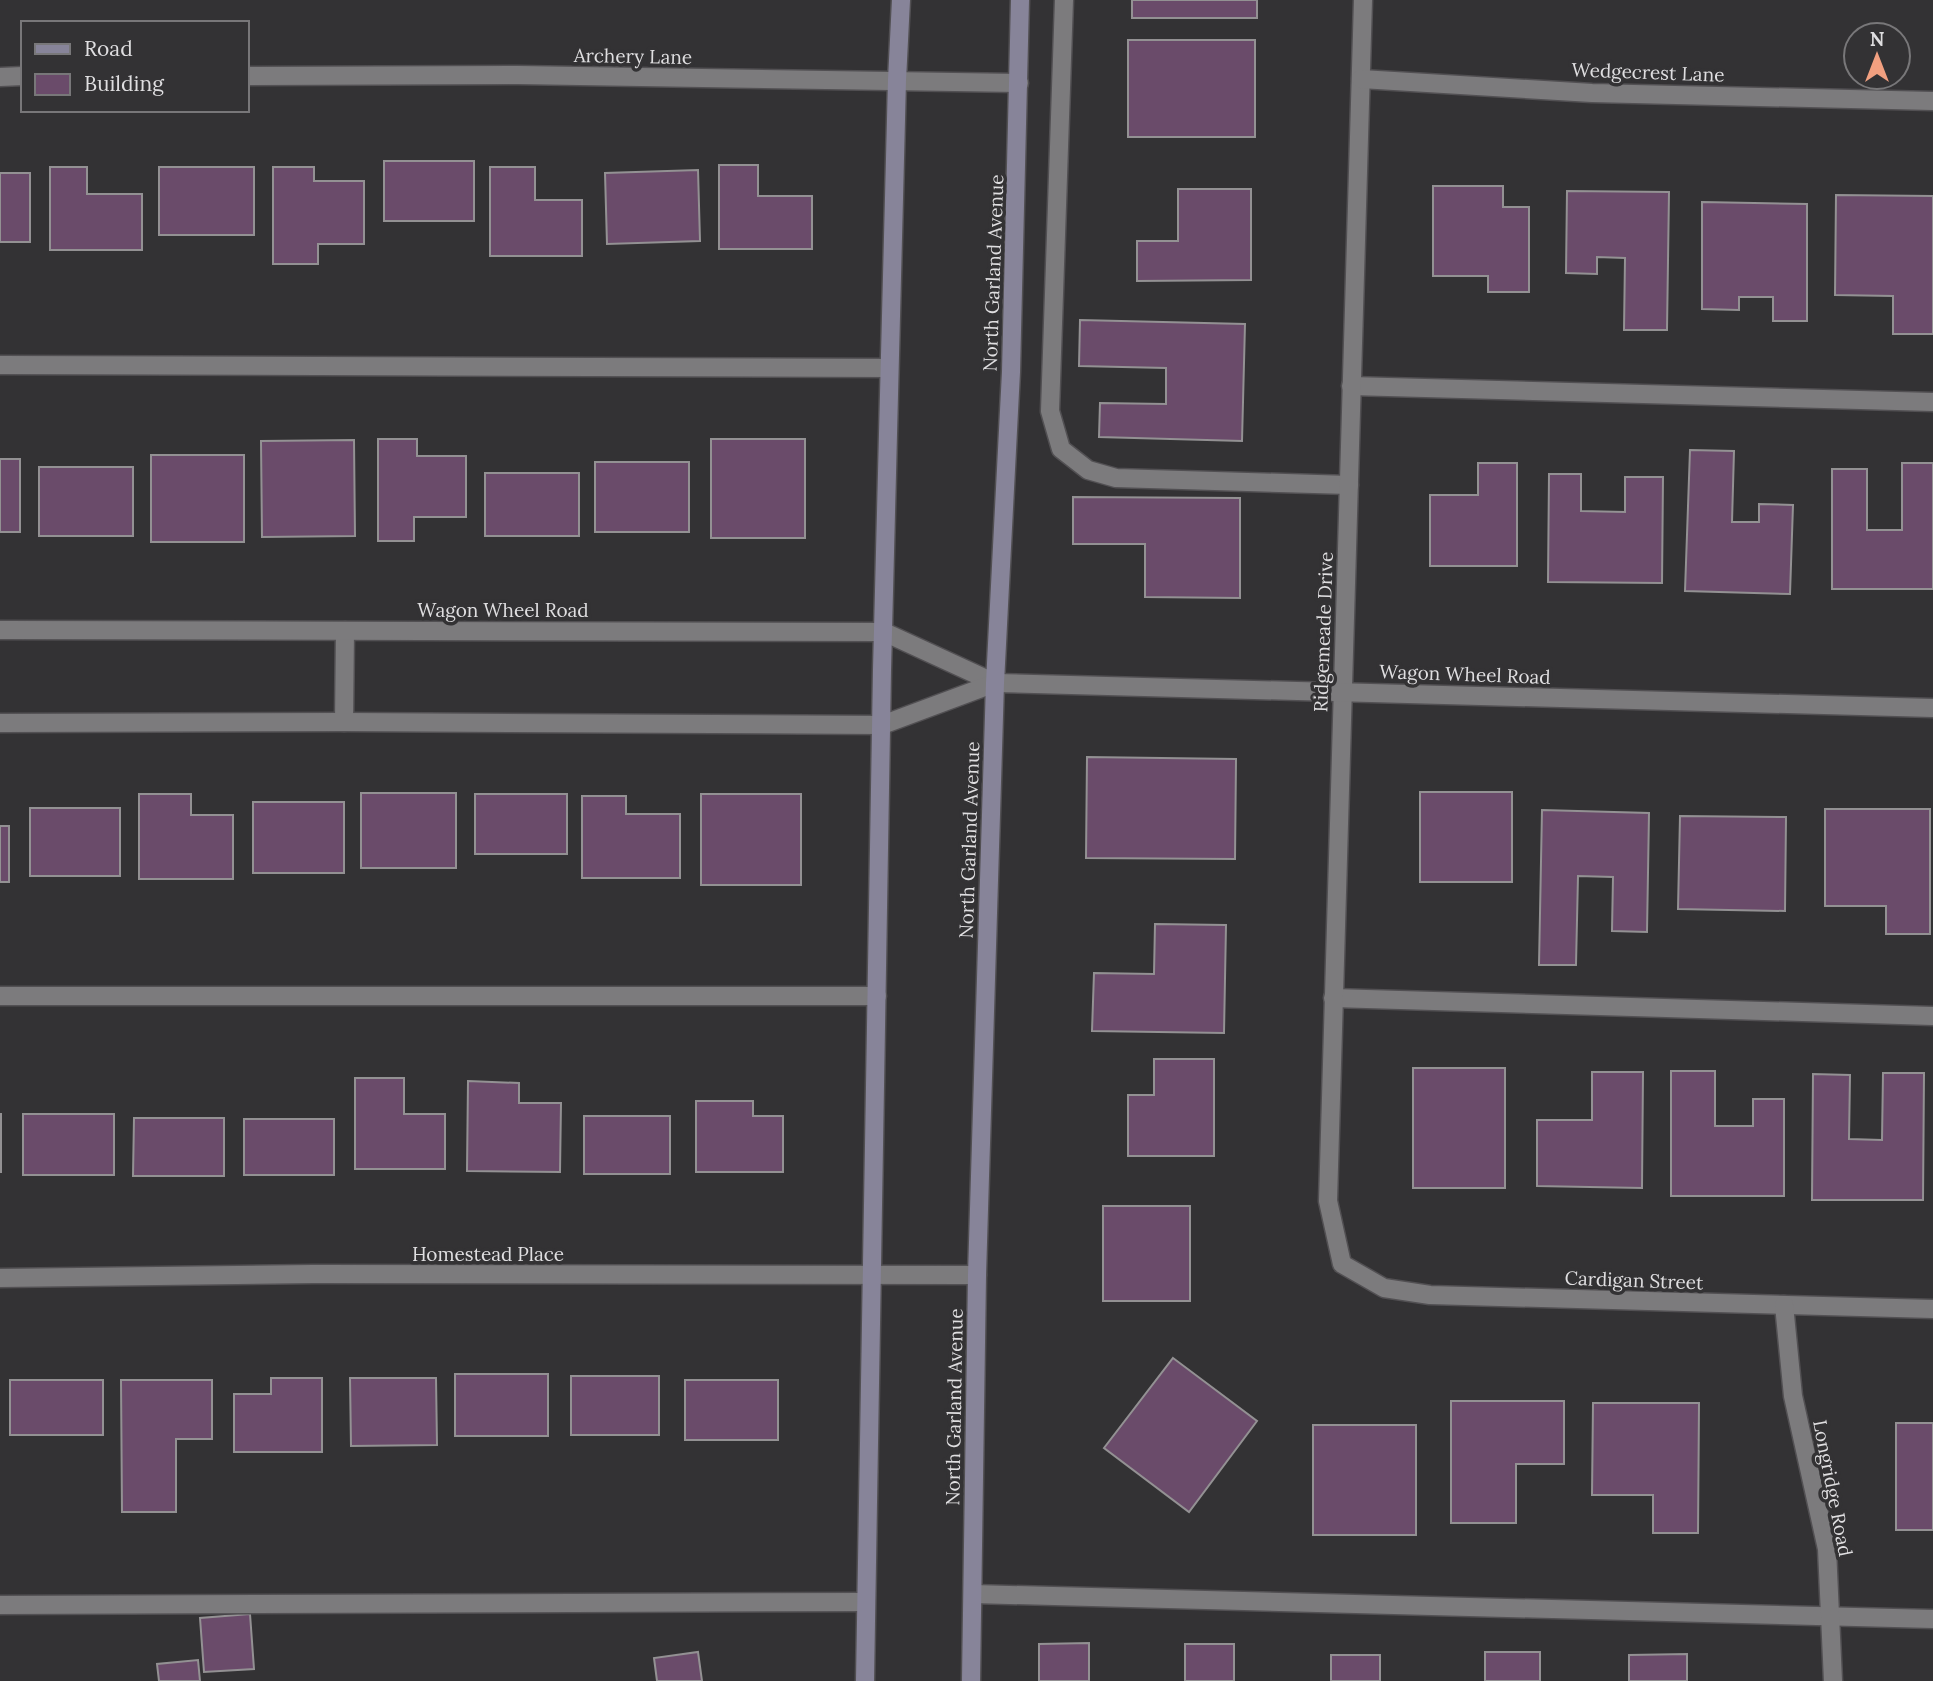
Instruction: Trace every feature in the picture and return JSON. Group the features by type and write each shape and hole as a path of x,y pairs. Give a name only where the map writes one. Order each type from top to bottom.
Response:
{"main road":[{"path":"865,1681 870,1276 889,368 901,0"},
{"name":"North Garland Avenue","path":"971,1681 977,1275 995,683 1011,386 1020,0"}],"street":[{"path":"1065,0 1050,411 1061,449 1088,470 1116,478 1349,485"},
{"name":"Ridgemeade Drive","path":"1342,1264 1328,1201 1363,0"},
{"name":"Archery Lane","path":"248,76 518,75 1019,83"},
{"path":"0,77 21,76"},
{"name":"Wedgecrest Lane","path":"1361,79 1592,93 1933,101"},
{"path":"0,365 889,368"},
{"path":"1351,386 1933,402"},
{"name":"Wagon Wheel Road","path":"0,630 884,632 995,683"},
{"path":"344,722 345,631"},
{"name":"Wagon Wheel Road","path":"0,723 882,725 995,683 1933,708"},
{"path":"0,996 877,996"},
{"path":"1333,998 1933,1016"},
{"name":"Cardigan Street","path":"1342,1264 1384,1288 1430,1295 1933,1309"},
{"name":"Homestead Place","path":"0,1278 313,1274 977,1275"},
{"name":"Longridge Road","path":"1784,1305 1793,1396 1827,1549 1833,1681"},
{"path":"973,1594 1933,1619"},
{"path":"0,1605 865,1602"}],"building":[{"path":"1132,0 1257,0 1257,18 1132,18"},
{"path":"1128,40 1255,40 1255,137 1128,137"},
{"path":"384,161 474,161 474,221 384,221"},
{"path":"719,165 758,165 758,196 812,196 812,249 719,249"},
{"path":"50,167 87,167 87,194 142,194 142,250 50,250"},
{"path":"159,167 254,167 254,235 159,235"},
{"path":"273,167 314,167 314,181 364,181 364,244 318,244 318,264 273,264"},
{"path":"490,167 535,167 535,200 582,200 582,256 490,256"},
{"path":"698,170 700,241 607,244 605,173"},
{"path":"0,173 30,173 30,242 0,242"},
{"path":"1433,186 1503,186 1503,207 1529,207 1529,292 1488,292 1488,276 1433,276"},
{"path":"1178,189 1251,189 1251,280 1137,281 1137,241 1178,241"},
{"path":"1567,191 1669,192 1667,330 1624,330 1625,258 1597,257 1597,274 1566,273"},
{"path":"1836,195 1933,196 1933,334 1893,334 1893,296 1835,295"},
{"path":"1702,202 1807,204 1807,321 1773,321 1773,297 1739,297 1739,310 1702,309"},
{"path":"1080,320 1245,324 1242,441 1099,437 1100,403 1166,404 1166,368 1079,366"},
{"path":"378,439 417,439 417,456 466,456 466,517 414,517 414,541 378,541"},
{"path":"711,439 805,439 805,538 711,538"},
{"path":"354,440 355,536 262,537 261,441"},
{"path":"1690,450 1734,451 1732,522 1759,522 1759,504 1793,505 1790,594 1685,591"},
{"path":"151,455 244,455 244,542 151,542"},
{"path":"0,459 20,459 20,532 0,532"},
{"path":"595,462 689,462 689,532 595,532"},
{"path":"1478,463 1517,463 1517,566 1430,566 1430,495 1478,495"},
{"path":"1902,463 1933,463 1933,589 1832,589 1832,469 1867,469 1867,530 1902,530"},
{"path":"39,467 133,467 133,536 39,536"},
{"path":"485,473 579,473 579,536 485,536"},
{"path":"1549,474 1581,474 1581,511 1625,512 1625,477 1663,477 1662,583 1548,582"},
{"path":"1073,497 1240,498 1240,598 1145,597 1145,544 1073,544"},
{"path":"1087,757 1236,759 1235,859 1086,858"},
{"path":"1420,792 1512,792 1512,882 1420,882"},
{"path":"361,793 456,793 456,868 361,868"},
{"path":"139,794 191,794 191,815 233,815 233,879 139,879"},
{"path":"475,794 567,794 567,854 475,854"},
{"path":"701,794 801,794 801,885 701,885"},
{"path":"582,796 626,796 626,814 680,814 680,878 582,878"},
{"path":"253,802 344,802 344,873 253,873"},
{"path":"30,808 120,808 120,876 30,876"},
{"path":"1825,809 1930,809 1930,934 1886,934 1886,906 1825,906"},
{"path":"1542,810 1649,813 1647,932 1612,931 1613,877 1578,876 1576,965 1539,965"},
{"path":"1680,816 1786,817 1785,911 1678,909"},
{"path":"0,826 9,826 9,882 0,882"},
{"path":"1155,924 1226,925 1224,1033 1092,1031 1094,973 1154,974"},
{"path":"1154,1059 1214,1059 1214,1156 1128,1156 1128,1095 1154,1095"},
{"path":"1413,1068 1505,1068 1505,1188 1413,1188"},
{"path":"1671,1071 1715,1071 1715,1126 1753,1126 1753,1099 1784,1099 1784,1196 1671,1196"},
{"path":"1592,1072 1643,1072 1642,1188 1537,1186 1537,1120 1592,1120"},
{"path":"1883,1073 1924,1073 1923,1200 1812,1200 1813,1074 1850,1075 1849,1139 1882,1140"},
{"path":"355,1078 404,1078 404,1114 445,1114 445,1169 355,1169"},
{"path":"468,1081 519,1083 519,1103 561,1103 560,1172 467,1171"},
{"path":"696,1101 753,1101 753,1116 783,1116 783,1172 696,1172"},
{"path":"1,1114 1,1172 0,1172"},
{"path":"23,1114 114,1114 114,1175 23,1175"},
{"path":"584,1116 670,1116 670,1174 584,1174"},
{"path":"134,1118 224,1118 224,1176 133,1176"},
{"path":"244,1119 334,1119 334,1175 244,1175"},
{"path":"1103,1206 1190,1206 1190,1301 1103,1301"},
{"path":"1173,1358 1257,1421 1189,1512 1104,1448"},
{"path":"455,1374 548,1374 548,1436 455,1436"},
{"path":"571,1376 659,1376 659,1435 571,1435"},
{"path":"271,1378 322,1378 322,1452 234,1452 234,1394 271,1394"},
{"path":"350,1378 436,1378 437,1445 351,1446"},
{"path":"10,1380 103,1380 103,1435 10,1435"},
{"path":"121,1380 212,1380 212,1439 176,1439 176,1512 122,1512"},
{"path":"685,1380 778,1380 778,1440 685,1440"},
{"path":"1451,1401 1564,1401 1564,1464 1516,1464 1516,1523 1451,1523"},
{"path":"1593,1403 1699,1403 1698,1533 1653,1533 1653,1495 1592,1495"},
{"path":"1896,1423 1933,1423 1933,1530 1896,1530"},
{"path":"1313,1425 1416,1425 1416,1535 1313,1535"},
{"path":"250,1614 254,1669 204,1672 200,1618"},
{"path":"1089,1643 1089,1681 1039,1681 1039,1644"},
{"path":"1185,1644 1234,1644 1234,1681 1185,1681"},
{"path":"698,1652 702,1681 657,1681 654,1658"},
{"path":"1485,1652 1540,1652 1540,1681 1485,1681"},
{"path":"1687,1654 1687,1681 1629,1681 1629,1655"},
{"path":"1331,1655 1380,1655 1380,1681 1331,1681"},
{"path":"198,1660 200,1681 159,1681 157,1664"}]}
